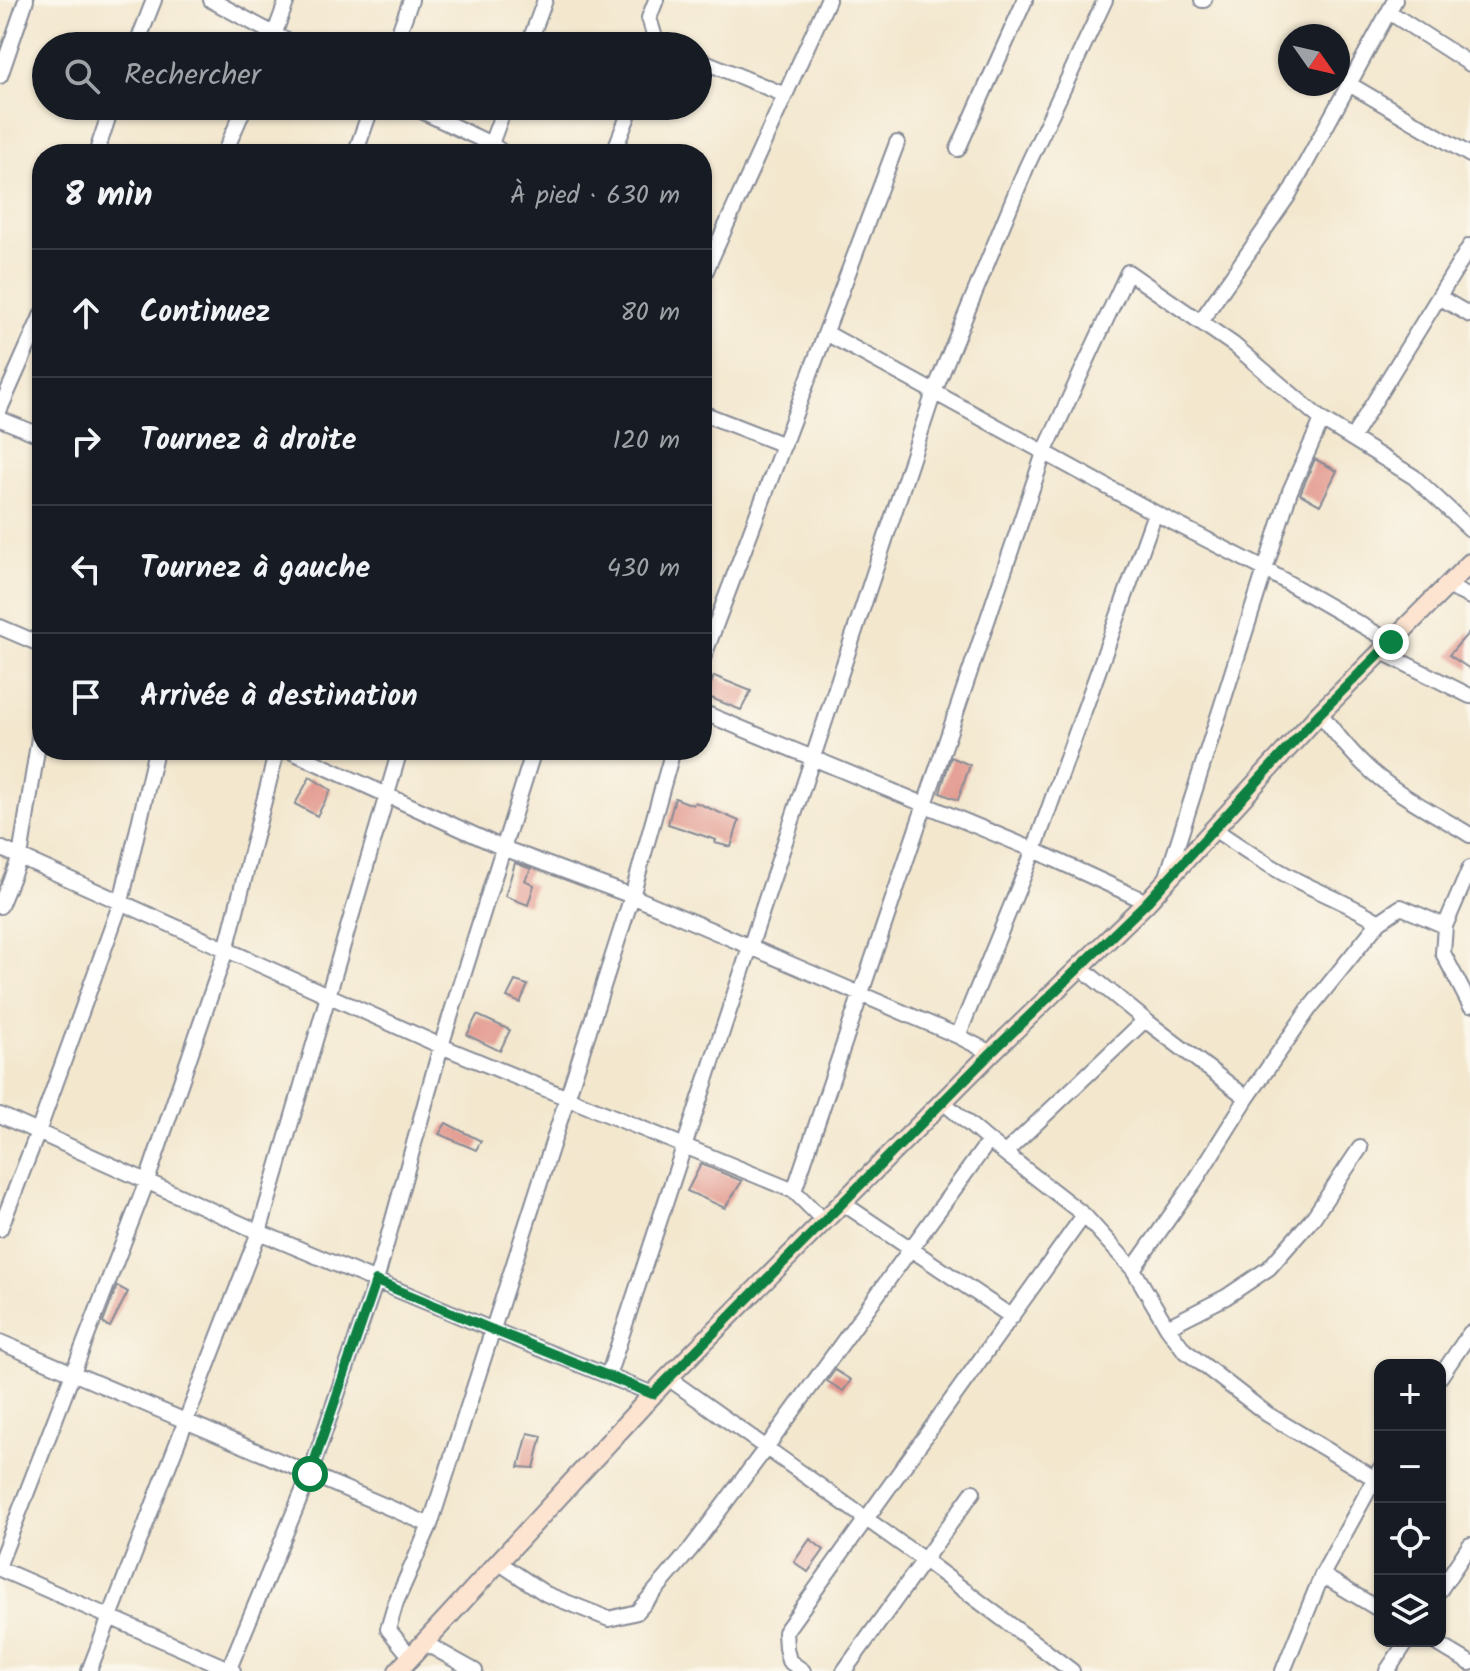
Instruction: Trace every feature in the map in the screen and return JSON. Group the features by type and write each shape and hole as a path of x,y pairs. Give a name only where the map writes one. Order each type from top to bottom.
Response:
{"main road":[{"path":"398,1671 668,1378 841,1202 1147,902 1320,713 1470,563"}],"street":[{"path":"0,76 26,0"},
{"path":"141,32 154,0"},
{"path":"211,0 261,32"},
{"path":"276,32 287,0"},
{"path":"399,32 411,0"},
{"path":"533,32 545,0"},
{"path":"654,32 649,18 656,0"},
{"path":"712,257 828,0"},
{"path":"958,149 1025,0"},
{"path":"608,1376 934,392 1026,168 1105,0"},
{"path":"1350,82 1392,6 1470,64"},
{"path":"712,65 785,95"},
{"path":"1350,85 1470,155"},
{"path":"1200,322 1288,196 1342,96"},
{"path":"99,144 107,120"},
{"path":"228,144 239,120"},
{"path":"359,144 367,120"},
{"path":"440,120 491,144 500,120"},
{"path":"617,144 626,120"},
{"path":"712,635 897,143"},
{"path":"1352,438 1470,246"},
{"path":"794,1191 1044,453 1128,272 1234,345 1322,420 1414,477 1470,529"},
{"path":"1439,297 1470,315"},
{"path":"826,333 1155,513 1264,569 1470,696"},
{"path":"1,405 32,336"},
{"path":"712,417 784,445"},
{"path":"0,419 32,432"},
{"path":"1166,881 1290,491 1322,420"},
{"path":"958,1036 1034,850 1155,513"},
{"path":"1447,586 1470,597"},
{"path":"0,627 32,641"},
{"path":"1320,713 1341,741 1371,771 1397,791 1470,835"},
{"path":"712,716 1034,850 1147,902"},
{"path":"0,906 20,857 35,760"},
{"path":"0,1229 121,902 154,760"},
{"path":"0,1562 147,1181 226,950 274,760"},
{"path":"310,760 503,848 632,896 991,1053"},
{"path":"89,1671 259,1232 397,760"},
{"path":"0,1569 230,1670 310,1474 376,1281 441,1046 531,760"},
{"path":"475,1671 417,1649 388,1629 396,1602 430,1525 632,896 670,760"},
{"path":"1214,829 1255,857 1379,922"},
{"path":"0,848 441,1046 794,1191 823,1220"},
{"path":"1470,868 1445,926 1443,953 1470,1005"},
{"path":"1133,1269 1309,1009 1379,922 1401,907 1445,926"},
{"path":"1080,967 1247,1098"},
{"path":"1006,1152 1145,1020"},
{"path":"943,1102 1084,1215 1133,1269 1184,1350 1267,1414 1374,1472"},
{"path":"0,1115 259,1232 653,1394"},
{"path":"498,1562 546,1594 609,1619 637,1612 690,1550 989,1141"},
{"path":"1167,1327 1226,1297 1269,1268 1313,1218 1360,1148"},
{"path":"841,1202 1012,1317"},
{"path":"803,1671 789,1661 785,1632 1084,1215"},
{"path":"1446,1368 1470,1333"},
{"path":"0,1342 430,1525"},
{"path":"668,1378 924,1560 1072,1671"},
{"path":"1283,1671 1322,1575 1374,1480"},
{"path":"847,1670 973,1492"},
{"path":"1446,1581 1470,1545"},
{"path":"1322,1575 1374,1606"},
{"path":"1387,1671 1403,1647"},
{"path":"1443,1647 1470,1663"}],"building":[{"path":"1315,459 1337,471 1320,505 1300,494"},
{"path":"1470,631 1470,669 1449,655"},
{"path":"714,676 751,691 741,710 712,698"},
{"path":"951,757 970,765 958,800 940,793"},
{"path":"310,777 331,790 317,816 295,804"},
{"path":"675,798 693,805 695,802 739,821 731,847 668,824"},
{"path":"515,863 531,869 525,880 534,885 528,905 505,896"},
{"path":"515,981 528,985 520,1003 507,997"},
{"path":"477,1015 510,1030 500,1051 467,1035"},
{"path":"446,1123 481,1141 476,1150 439,1134"},
{"path":"701,1164 742,1181 725,1208 687,1191"},
{"path":"117,1286 128,1292 110,1327 103,1323"},
{"path":"835,1370 851,1380 843,1391 827,1381"},
{"path":"528,1433 542,1436 534,1468 519,1467"},
{"path":"810,1539 824,1550 808,1572 794,1562"}],"route":[{"path":"310,1474 376,1281 653,1394 841,1202 1147,902 1320,713 1391,642"}]}
